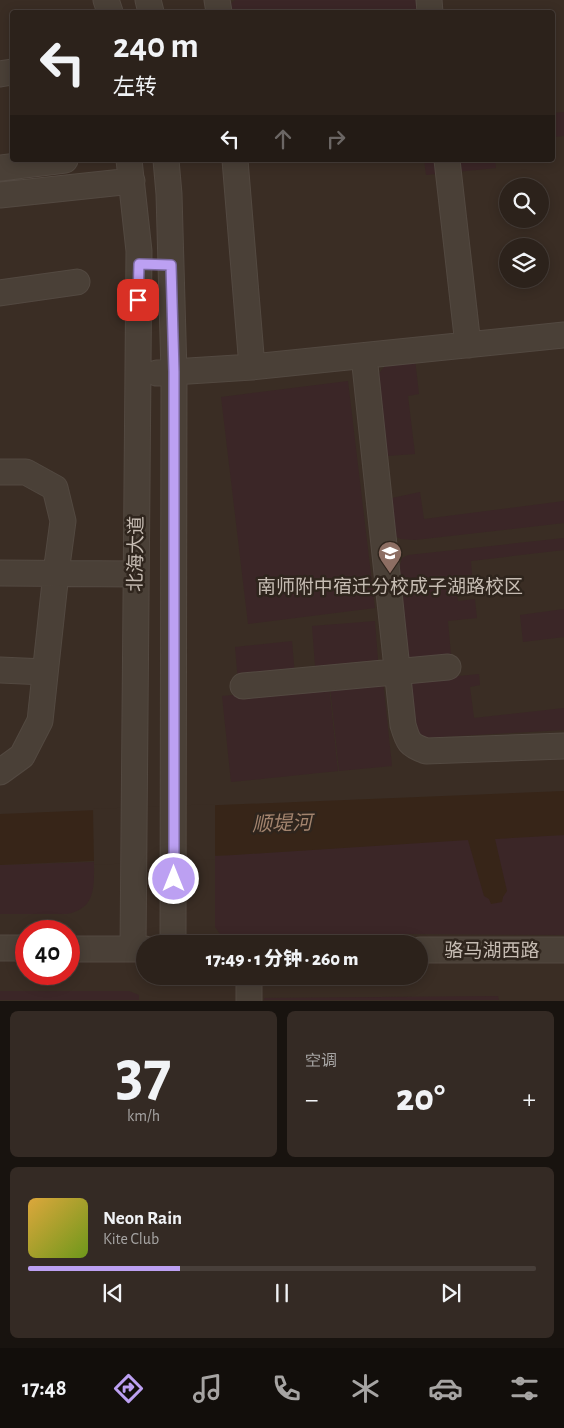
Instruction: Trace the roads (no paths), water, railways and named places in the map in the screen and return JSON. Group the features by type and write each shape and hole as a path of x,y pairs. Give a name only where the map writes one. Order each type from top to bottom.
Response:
{"street":[{"path":"0,168 49,162"},
{"name":"北海大道","path":"166,162 169,194 174,372 173,935"},
{"path":"235,162 252,367"},
{"path":"447,162 468,345"},
{"path":"0,195 130,170"},
{"name":"北海大道","path":"130,170 139,264 134,791 134,892 138,935"},
{"path":"139,264 171,265"},
{"path":"0,293 77,282"},
{"path":"137,374 252,367 564,336"},
{"path":"364,356 403,725 407,739 412,746 426,751 564,746"},
{"path":"0,472 26,472 55,488 63,520 40,721 22,756 0,772"},
{"path":"0,572 135,574"},
{"path":"243,686 448,667"},
{"path":"0,670 45,672"},
{"path":"0,948 15,948"},
{"path":"80,949 136,949"},
{"name":"骆马湖西路","path":"428,950 564,950"},
{"path":"248,1000 249,985"}],"water":[{"name":"顺堤河","path":"564,791 564,835 495,839 507,891 502,902 491,904 489,899 484,896 468,840 234,855 0,865 0,814"}],"place":[{"name":"南师附中宿迁分校成子湖路校区","path":"390,574"}]}
